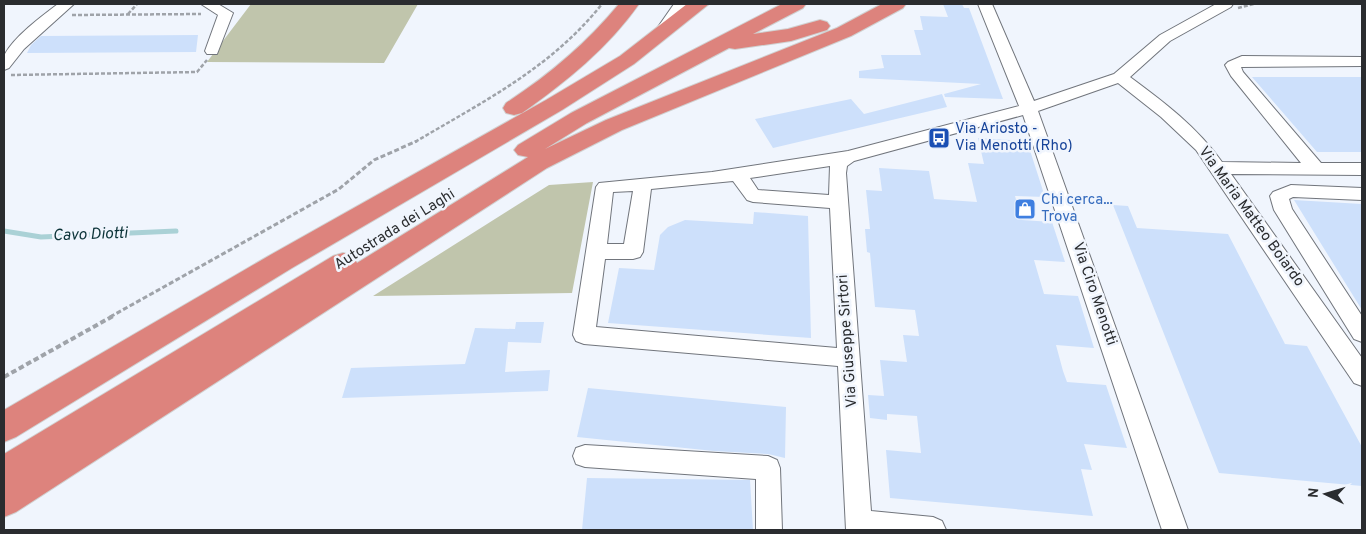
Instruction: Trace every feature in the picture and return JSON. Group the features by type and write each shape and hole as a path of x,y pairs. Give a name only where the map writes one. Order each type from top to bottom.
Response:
{"highway":[{"path":"282,261 342,211 514,108 547,86 593,48 629,4"},
{"name":"Autostrada dei Laghi","path":"4,427 282,261 554,105 620,64 657,38 699,4"},
{"name":"Autostrada dei Laghi","path":"4,472 579,118 714,45 796,4"},
{"path":"714,45 797,33 826,24 868,4"},
{"path":"4,500 538,162 614,125 844,32 896,4"}],"street":[{"path":"4,64 19,46 52,15 67,4"},
{"path":"208,4 226,13 212,51"},
{"path":"657,38 681,4"},
{"name":"Via Ciro Menotti","path":"986,4 1029,108 1175,530"},
{"path":"849,358 584,335 606,186 738,174 848,157 1029,108 1120,77 1165,38 1226,4"},
{"path":"1316,169 1236,73 1232,65 1242,61 1362,61"},
{"name":"Via Maria Matteo Boiardo","path":"1120,77 1168,113 1202,146 1362,376"},
{"name":"Via Giuseppe Sirtori","path":"848,157 842,160 838,168 839,202 859,527"},
{"path":"1218,168 1362,169"},
{"path":"738,174 753,196 839,202"},
{"path":"596,251 633,252 643,184"},
{"path":"1362,194 1291,192 1279,196 1284,210 1362,332"},
{"path":"585,456 768,468 769,530"},
{"path":"859,527 932,530"}],"path":[{"path":"128,14 137,4"},
{"path":"4,377 340,189 374,160 412,144 522,78 551,57 582,29 602,4"},
{"path":"52,15 226,13"},
{"path":"4,75 197,72 212,51"}],"green space":[{"path":"251,4 418,4 384,63 207,62"},
{"path":"593,182 572,293 373,296 549,185"}],"building":[{"path":"943,4 962,4 964,8 969,8 1003,99 945,97 944,94 981,84 859,78 859,71 884,68 881,55 921,55 914,30 923,30 920,16 948,17"},
{"path":"198,35 196,52 27,53 31,45 41,36"},
{"path":"1252,77 1362,77 1362,152 1317,152"},
{"path":"942,94 947,107 773,148 755,119 851,99 864,114"},
{"path":"978,138 1027,141 1045,197 1015,196 1022,220 1052,222 1065,262 1034,260 1044,294 1078,296 1094,348 1056,345 1063,371 1067,382 1106,385 1127,448 1084,444 1092,470 1081,469 1093,516 890,498 886,450 921,453 917,416 887,414 887,420 870,418 868,395 884,396 880,360 907,362 903,335 919,336 915,310 875,307 870,253 867,252 865,229 870,229 866,190 882,191 879,168 929,171 934,199 977,202 968,163 984,164"},
{"path":"1294,200 1362,204 1362,310"},
{"path":"1113,205 1128,206 1137,228 1228,234 1285,344 1307,346 1362,447 1362,486 1219,473"},
{"path":"754,212 808,216 811,338 608,323 619,268 654,270 660,235 668,227 685,220 753,224"},
{"path":"516,322 544,322 541,343 508,342 505,372 550,370 548,391 342,398 351,368 465,364 475,328 515,329"},
{"path":"588,388 786,407 785,458 768,454 714,451 577,437"},
{"path":"587,478 750,480 753,530 582,530"}],"waterway":[{"name":"Cavo Diotti","path":"4,231 41,237 176,231"}],"place":[{"name":"Via Ariosto - Via Menotti (Rho)","path":"939,138"},
{"name":"Chi cerca... Trova","path":"1025,209"}]}
